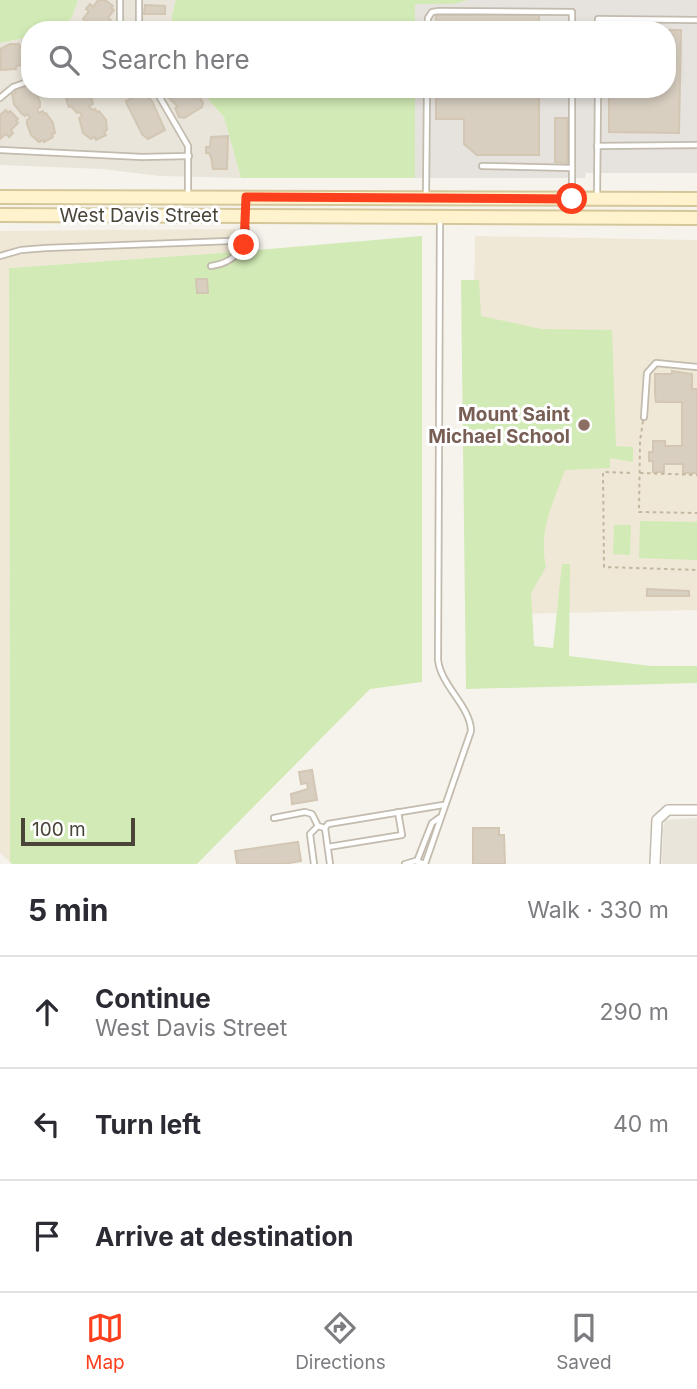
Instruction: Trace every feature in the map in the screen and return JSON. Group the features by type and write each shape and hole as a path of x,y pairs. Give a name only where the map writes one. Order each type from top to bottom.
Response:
{"main road":[{"name":"West Davis Street","path":"0,197 697,199"},
{"name":"West Davis Street","path":"0,215 246,222 440,217 697,218"}],"street":[{"path":"655,864 657,820 668,810 697,810"}],"lane":[{"path":"120,0 120,21"},
{"path":"139,0 139,21"},
{"path":"428,21 432,12 439,11 572,12 572,21"},
{"path":"598,21 697,20"},
{"path":"0,98 21,84"},
{"path":"160,98 188,146 188,197"},
{"path":"425,198 427,98"},
{"path":"572,98 572,199"},
{"path":"597,199 598,98"},
{"path":"597,146 697,145"},
{"path":"0,150 142,157 188,156"},
{"path":"482,166 572,168"},
{"path":"211,266 224,264 236,257 244,245 246,197"},
{"path":"405,864 416,861 425,864 471,732 469,720 445,680 438,660 440,217"},
{"path":"0,256 21,250 46,248 230,241 238,238 246,222"},
{"path":"644,417 647,373 650,368 656,363 697,366"},
{"path":"325,828 328,824 444,805"},
{"path":"274,818 305,812 312,814 318,826 325,828"},
{"path":"328,847 402,835 398,813"},
{"path":"416,861 432,823 440,818"},
{"path":"314,864 310,834 318,826"},
{"path":"325,828 330,864"}],"path":[{"path":"644,417 640,440 639,512 697,513"},
{"path":"630,472 603,472 604,567 697,570"},
{"path":"639,473 697,475"}],"shaded area":[{"path":"78,0 176,0 172,21 68,21"},
{"path":"468,0 697,0 697,173 586,173 585,178 415,178 415,98 676,98 676,21 415,21 415,4 455,4"},
{"path":"21,39 21,98 207,98 224,117 241,178 160,176 102,169 0,165 0,43"},
{"path":"235,229 235,252 9,268 10,862 0,853 0,231"},
{"name":"Mount Saint Michael School","path":"475,236 697,240 697,610 469,615"},
{"path":"697,818 697,864 662,864 665,820"}],"green space":[{"path":"0,0 78,0 68,21 21,21 21,39 0,43"},
{"path":"176,0 468,0 455,4 415,4 415,21 172,21"},
{"path":"207,98 415,98 415,178 241,178 224,117"},
{"path":"422,236 422,682 370,689 197,864 12,864 9,268"},
{"path":"461,280 479,280 481,316 541,329 612,330 616,446 633,447 633,462 610,458 610,468 565,470 545,529 546,567 531,593 534,646 553,648 562,564 570,564 569,656 651,666 697,666 697,683 466,689"},
{"path":"640,521 697,522 697,560 639,558"},
{"path":"614,525 631,525 630,555 613,554"}],"building":[{"path":"98,0 105,0 113,6 111,8 114,10 108,18 110,21 83,19 90,4 93,7"},
{"path":"145,5 165,6 165,14 144,14"},
{"path":"436,15 539,15 539,21 436,21"},
{"path":"676,30 681,30 679,133 609,132 609,98 676,98"},
{"path":"10,44 19,44 21,65 16,66 16,69 1,70 0,49"},
{"path":"21,86 21,98 38,98 40,107 37,109 39,113 46,113 53,123 53,137 39,142 31,135 27,124 30,118 28,114 25,116 21,113 14,104 14,90"},
{"path":"66,98 91,98 93,104 89,106 92,110 99,111 106,120 106,135 96,140 95,137 91,139 83,133 80,112 77,113 69,107"},
{"path":"132,98 149,98 165,130 148,139 142,134 126,101"},
{"path":"169,98 200,98 203,103 202,107 184,118 179,117 175,108 178,107"},
{"path":"436,98 539,98 539,155 477,155 464,144 464,119 436,119"},
{"path":"6,110 18,119 18,123 11,130 13,133 9,137 6,134 0,139 0,115"},
{"path":"555,118 567,118 567,163 555,162"},
{"path":"228,136 227,169 213,169 206,147 210,147 211,137"},
{"path":"196,279 207,279 208,293 197,293"},
{"path":"672,371 692,374 692,389 697,389 697,473 683,473 683,464 664,464 664,472 653,472 653,461 649,461 649,452 653,452 653,441 665,441 665,446 682,446 682,402 656,402 655,374 672,374"},
{"path":"647,589 689,591 689,596 647,596"},
{"path":"312,770 317,800 292,804 291,794 308,789 307,783 301,784 299,772"},
{"path":"473,828 499,828 499,835 504,835 505,864 473,864"},
{"path":"298,842 301,861 284,864 237,864 235,851"}],"place":[{"name":"Mount Saint Michael School","path":"584,425"}],"route":[{"path":"244,245 246,197 572,199"}]}
